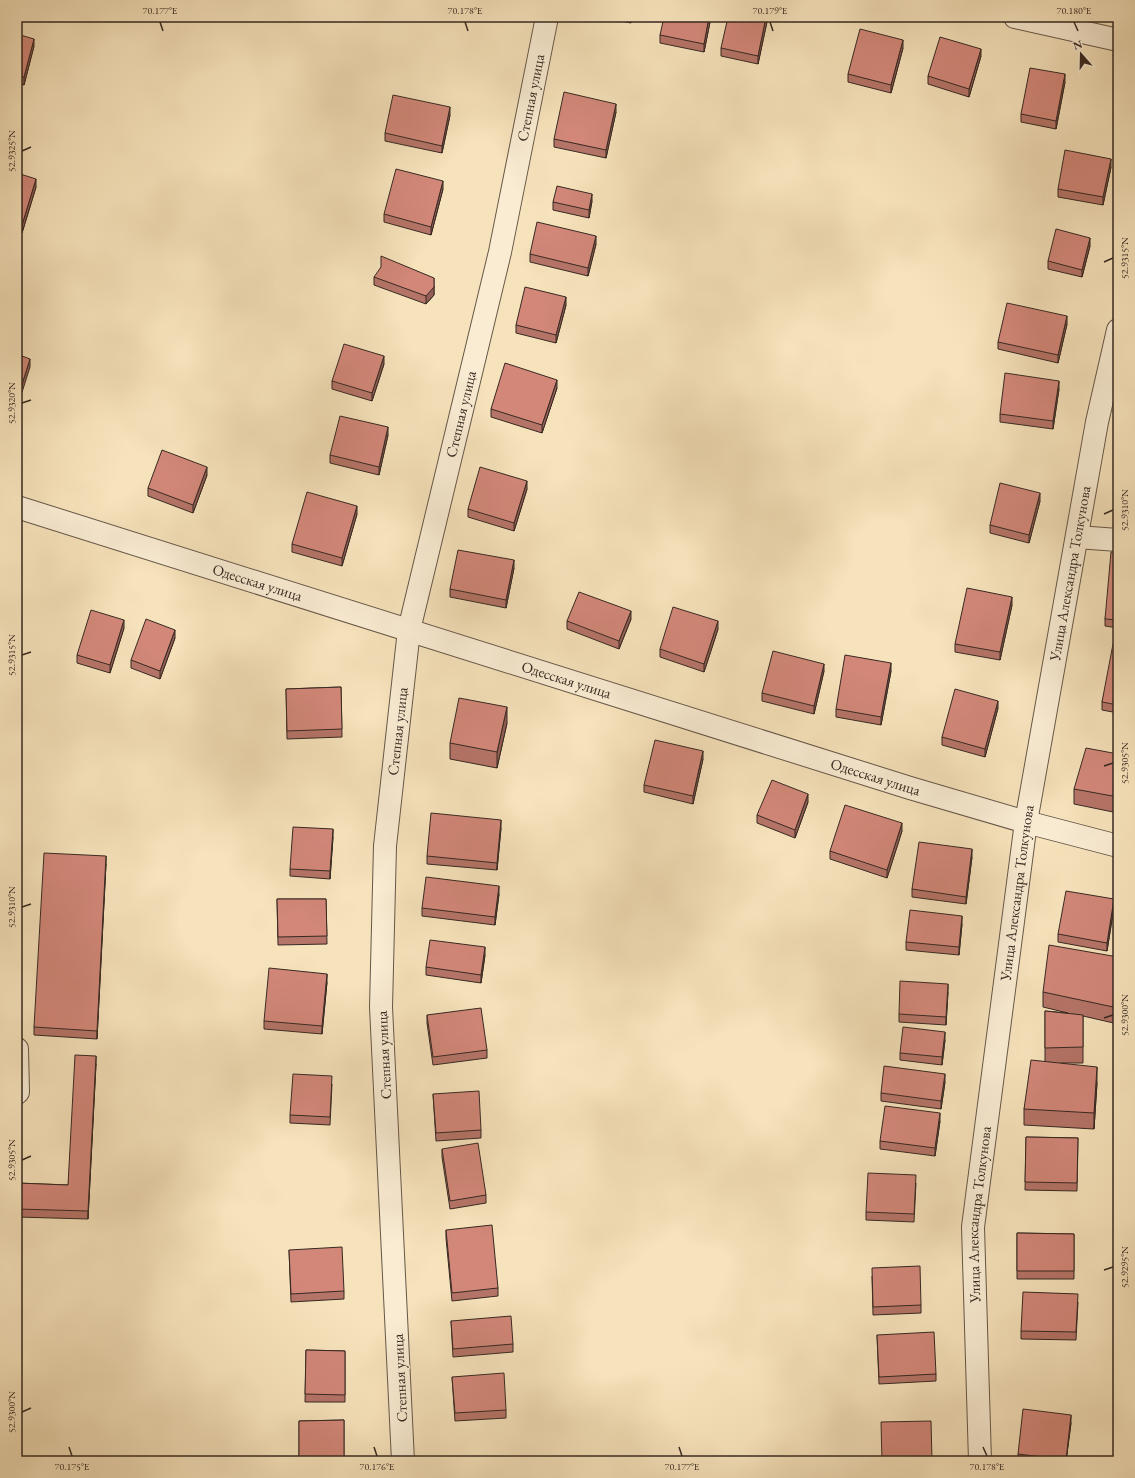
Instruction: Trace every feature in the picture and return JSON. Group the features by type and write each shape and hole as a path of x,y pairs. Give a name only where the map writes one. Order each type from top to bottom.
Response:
{"street":[{"name":"Степная улица","path":"403,1461 381,1007 385,846 409,630 500,252 547,17"},
{"path":"1015,17 1118,40"},
{"name":"Улица Александра Толкунова","path":"980,1461 973,1227 1026,822 1097,422 1118,330"},
{"name":"Одесская улица","path":"17,507 910,788 1026,822 1118,846"},
{"path":"1076,537 1118,540"},
{"path":"17,1049 17,1093"}],"building":[{"path":"664,17 709,17 704,44 660,35"},
{"path":"728,17 766,17 758,56 721,48"},
{"path":"860,29 903,40 891,85 848,74"},
{"path":"17,34 34,39 24,77 17,75"},
{"path":"940,37 981,49 969,89 928,76"},
{"path":"1030,68 1065,74 1056,121 1021,114"},
{"path":"564,92 616,104 606,150 554,139"},
{"path":"393,95 450,107 442,146 385,133"},
{"path":"1065,150 1111,159 1103,197 1058,189"},
{"path":"396,169 443,181 431,227 384,214"},
{"path":"17,173 36,179 22,225 17,224"},
{"path":"557,186 592,194 589,210 553,202"},
{"path":"537,222 596,236 588,268 530,254"},
{"path":"1056,229 1090,238 1082,270 1048,261"},
{"path":"381,256 434,278 434,287 426,296 374,277 381,267"},
{"path":"525,287 566,297 556,335 516,325"},
{"path":"1007,303 1067,316 1058,355 998,342"},
{"path":"344,344 384,356 372,393 332,381"},
{"path":"17,354 30,359 17,400"},
{"path":"505,363 557,380 542,425 491,409"},
{"path":"1005,373 1059,381 1053,421 1000,414"},
{"path":"340,416 388,427 379,467 330,455"},
{"path":"162,450 207,467 193,505 148,488"},
{"path":"480,467 527,481 514,523 468,509"},
{"path":"1000,483 1040,493 1029,535 990,525"},
{"path":"307,492 357,506 342,558 292,544"},
{"path":"458,550 514,560 506,600 450,589"},
{"path":"1111,552 1118,552 1118,620 1105,619"},
{"path":"967,588 1012,597 1000,652 955,644"},
{"path":"579,592 631,611 619,641 567,621"},
{"path":"673,607 718,621 704,664 660,649"},
{"path":"91,610 124,620 110,665 77,655"},
{"path":"146,619 175,630 160,671 131,660"},
{"path":"1113,644 1118,645 1118,705 1102,702"},
{"path":"773,651 824,664 814,706 762,693"},
{"path":"845,655 891,663 881,717 836,709"},
{"path":"341,687 342,729 287,731 286,689"},
{"path":"955,689 998,701 985,749 942,737"},
{"path":"459,698 507,707 497,752 450,743"},
{"path":"655,740 703,751 693,796 644,785"},
{"path":"1086,748 1118,754 1118,797 1074,789"},
{"path":"772,780 808,794 795,830 757,815"},
{"path":"845,805 902,823 887,870 830,851"},
{"path":"431,813 501,820 497,863 427,856"},
{"path":"293,827 333,829 330,871 290,869"},
{"path":"919,842 972,849 966,897 912,889"},
{"path":"44,853 106,856 97,1031 34,1027"},
{"path":"426,877 499,886 495,917 422,908"},
{"path":"1066,891 1114,899 1107,943 1058,934"},
{"path":"277,899 326,899 327,936 278,937"},
{"path":"910,910 962,916 959,947 906,942"},
{"path":"430,940 485,947 481,975 426,967"},
{"path":"1049,945 1118,957 1118,1008 1043,992"},
{"path":"269,968 327,974 322,1026 264,1021"},
{"path":"900,981 948,984 946,1017 899,1014"},
{"path":"481,1008 487,1050 433,1057 427,1015"},
{"path":"1045,1011 1083,1015 1083,1047 1045,1048"},
{"path":"903,1027 945,1032 942,1057 900,1053"},
{"path":"75,1055 96,1056 88,1211 17,1209 17,1183 68,1185"},
{"path":"1031,1060 1097,1067 1094,1113 1024,1109"},
{"path":"884,1066 945,1074 941,1101 881,1093"},
{"path":"293,1074 332,1076 330,1117 290,1115"},
{"path":"479,1091 481,1130 436,1133 433,1094"},
{"path":"885,1106 940,1113 935,1148 880,1141"},
{"path":"1026,1137 1078,1138 1077,1183 1025,1182"},
{"path":"478,1143 486,1195 450,1201 442,1149"},
{"path":"868,1173 916,1175 914,1214 866,1212"},
{"path":"492,1225 498,1288 452,1293 446,1230"},
{"path":"1017,1233 1074,1234 1074,1271 1017,1271"},
{"path":"342,1247 344,1291 291,1294 289,1250"},
{"path":"920,1266 921,1305 873,1307 872,1268"},
{"path":"1023,1292 1078,1294 1076,1332 1021,1331"},
{"path":"511,1316 513,1344 453,1349 451,1321"},
{"path":"934,1332 936,1374 879,1377 877,1335"},
{"path":"306,1350 345,1351 345,1395 305,1394"},
{"path":"504,1373 506,1410 455,1413 452,1377"},
{"path":"1023,1409 1071,1415 1066,1460 1018,1454"},
{"path":"344,1420 344,1457 299,1457 299,1421"},
{"path":"931,1421 932,1461 882,1461 881,1422"}]}
